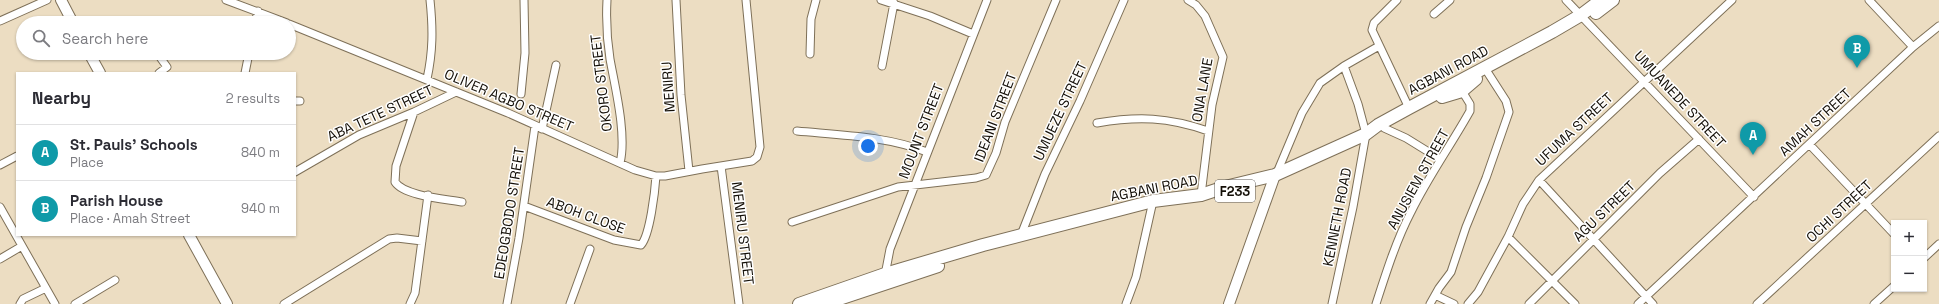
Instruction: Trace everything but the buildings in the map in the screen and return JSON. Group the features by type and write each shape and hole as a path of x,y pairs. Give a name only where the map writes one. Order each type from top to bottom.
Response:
{"main road":[{"path":"61,0 69,16"},
{"name":"AGBANI ROAD","path":"1365,136 1378,125 1408,108 1584,18 1601,0"},
{"name":"AGBANI ROAD","path":"799,304 1153,205 1274,178 1312,166 1365,136 1384,128 1446,96 1462,91 1473,81 1613,0"},
{"path":"93,60 99,72"},
{"path":"1229,304 1274,178"},
{"name":"AGBANI ROAD","path":"824,304 884,279 1021,235 1274,178"},
{"path":"190,236 227,304"}],"street":[{"path":"0,21 47,0"},
{"name":"OLIVER AGBO STREET","path":"226,0 270,16"},
{"path":"427,79 433,31 430,0"},
{"path":"521,94 525,53 524,0"},
{"name":"OKORO STREET","path":"606,0 609,54 617,91 621,139 620,163"},
{"name":"MENIRU","path":"676,0 681,95 689,171"},
{"name":"OLIVER AGBO STREET","path":"296,26 427,79 620,163 656,176 671,176 689,171 752,161 757,157 760,147 746,0"},
{"path":"810,54 811,19 816,0"},
{"path":"881,0 894,3 905,3 973,34"},
{"name":"MOUNT STREET","path":"884,279 890,249 987,0"},
{"name":"IDEANI STREET","path":"914,186 986,175 996,153 1005,122 1056,0"},
{"name":"UMUEZE STREET","path":"1021,235 1045,174 1080,101 1124,0"},
{"name":"ONA LANE","path":"1188,0 1196,5 1205,16 1223,57 1208,130 1201,195"},
{"path":"1397,0 1373,25 1372,30 1408,108"},
{"path":"1434,14 1450,0"},
{"name":"UMUANEDE STREET","path":"1566,0 1645,81 1754,197"},
{"name":"UFUMA STREET","path":"1468,304 1478,292 1508,237 1523,204 1538,180 1732,0"},
{"path":"1869,0 1913,47"},
{"path":"882,66 894,3"},
{"path":"257,16 258,11"},
{"name":"AMAH STREET","path":"1638,304 1810,145 1913,47 1939,26"},
{"path":"1274,178 1302,113 1320,83 1344,66 1379,46"},
{"path":"162,60 171,72"},
{"path":"246,72 248,60"},
{"name":"EDEOGBODO STREET","path":"507,304 539,127 556,65"},
{"path":"1344,66 1358,104 1365,136"},
{"path":"160,72 167,67"},
{"path":"1430,304 1451,272 1466,227 1486,178 1509,112 1506,101 1488,73"},
{"name":"ANUSIEM STREET","path":"1376,304 1410,213 1440,159 1470,111 1470,104 1462,91"},
{"name":"ABA TETE STREET","path":"296,171 359,135 414,112 456,92"},
{"path":"414,112 397,163 395,182 401,188 409,192 462,202"},
{"path":"1097,123 1146,118 1162,119 1208,130"},
{"path":"1384,128 1406,138 1440,159"},
{"path":"797,131 858,136 900,143 927,152"},
{"name":"KENNETH ROAD","path":"1332,304 1353,207 1365,136"},
{"name":"OCHI STREET","path":"1757,304 1939,136"},
{"name":"AGU STREET","path":"1529,304 1593,239 1699,139"},
{"path":"1810,145 1891,231"},
{"path":"0,165 16,157"},
{"name":"MENIRU STREET","path":"721,166 739,304"},
{"name":"ABOH CLOSE","path":"524,206 614,240 641,244 645,240 656,176"},
{"path":"1538,180 1653,304"},
{"path":"792,222 878,192 898,187 914,186"},
{"path":"410,304 415,293 428,196"},
{"path":"1126,304 1136,277 1153,205"},
{"path":"0,207 16,235"},
{"path":"16,236 55,304"},
{"path":"1508,237 1575,304"},
{"path":"284,304 389,239 397,238 422,241"},
{"path":"1926,256 1939,244"},
{"path":"0,259 22,246"},
{"path":"570,304 590,249"},
{"path":"75,304 115,280"},
{"path":"20,304 23,299 46,288"},
{"path":"1874,304 1891,289"},
{"path":"1435,295 1454,304"}],"place":[{"name":"Parish House","path":"1857,68"},
{"name":"St. Pauls' Schools","path":"1753,155"}]}
